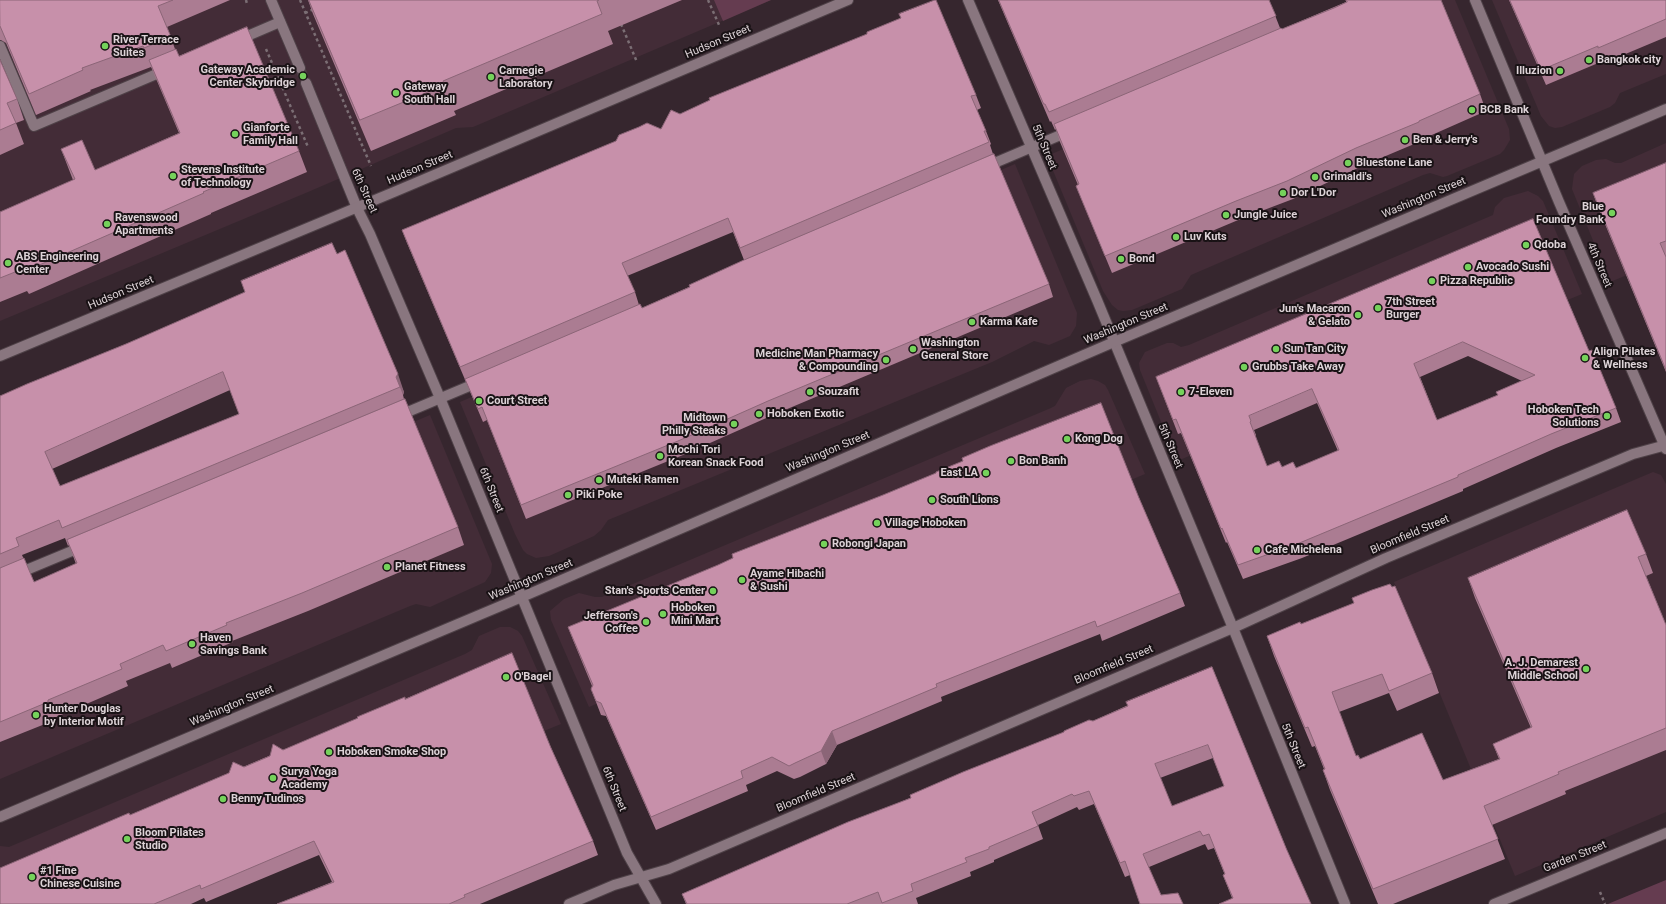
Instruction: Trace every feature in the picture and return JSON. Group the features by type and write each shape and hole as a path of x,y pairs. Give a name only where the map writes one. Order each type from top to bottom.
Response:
{"street":[{"path":"271,0 300,68"},
{"name":"Hudson Street","path":"0,356 357,208 848,0"},
{"name":"5th Street","path":"968,0 1114,342 1233,628 1345,904"},
{"name":"4th Street","path":"1475,0 1542,162 1666,447"},
{"path":"229,43 280,22"},
{"path":"0,46 34,126 179,65"},
{"name":"6th Street","path":"306,83 357,208 370,234 440,398 627,853 656,904"},
{"name":"Washington Street","path":"0,817 522,597 1114,342 1666,109"},
{"path":"978,170 1078,127"},
{"path":"390,419 490,377"},
{"name":"Bloomfield Street","path":"569,904 614,885 669,870 1233,628 1400,552 1634,454 1666,447"},
{"path":"0,581 96,542"},
{"name":"Garden Street","path":"1494,904 1666,834"}],"path":[{"path":"246,0 247,4"},
{"path":"300,0 371,166"},
{"path":"708,0 720,27"},
{"path":"305,13 318,8"},
{"path":"618,17 637,62"},
{"path":"264,43 309,151"},
{"path":"1600,892 1605,904"}],"shaded area":[{"name":"Stevens Institute of Technology","path":"0,0 771,0 473,127 456,128 308,192 0,321"},
{"path":"714,0 771,0 723,21"},
{"path":"1411,0 1455,0 1509,129 1510,140 1504,150 1500,154 1447,176 1443,177 1430,173 1423,175 1191,275 1182,289 1132,310 1118,310 1112,305 1103,291 1047,156"},
{"path":"1492,0 1666,0 1666,74 1620,93 1615,103 1610,107 1562,127 1555,128 1549,126 1541,116"},
{"path":"1666,143 1666,259 1610,282 1572,189 1574,174 1582,166 1596,160 1606,159 1615,163 1621,163"},
{"path":"1015,164 1077,313 1076,326 1070,336 1049,345 1034,341 992,362 608,520 601,530 594,536 549,556 536,558 527,554 523,550 460,402"},
{"path":"1528,191 1538,196 1543,201 1582,294 1177,461 1140,370 1139,363 1145,352 1167,343 1173,343 1181,347 1189,345 1493,215 1495,207 1504,198"},
{"path":"1091,379 1105,385 1108,390 1145,474 589,707 551,620 550,611 564,599 579,593 602,597 1051,408 1055,406 1066,388 1080,381"},
{"path":"430,415 492,564 491,573 485,582 430,607 416,604 410,606 0,779 0,598"},
{"path":"1653,472 1661,475 1666,484 1666,812 1515,876 1394,582"},
{"path":"500,627 510,627 518,631 522,636 561,724 118,904 0,904 0,846 9,847 465,654 472,650 479,636"},
{"path":"1666,880 1666,904 1608,904 1615,901"}],"building":[{"path":"0,0 173,0 158,6 171,37 144,48 143,46 82,68 83,70 29,94 0,26"},
{"name":"Gateway South Hall","path":"309,0 599,0 597,1 602,14 443,81 445,85 360,120"},
{"path":"935,0 976,95 971,96 986,131 984,131 989,142 740,248 728,218 622,263 635,292 460,367 402,230 616,141 619,135 647,123 661,129 671,110 680,114 710,100 709,98 867,34 867,32 901,18 899,14"},
{"path":"999,0 1269,0 1276,16 1049,112 1044,104"},
{"path":"1346,0 1441,0 1480,94 1419,122 1356,148 1287,181 1105,256 1076,186 1079,184 1054,124 1281,28 1282,29 1334,8 1347,2"},
{"path":"1510,0 1666,0 1666,19 1541,70"},
{"path":"247,27 299,151 21,273 20,270 0,278 0,212 75,179 61,149 82,140 95,170 180,133 149,60 176,49 179,56"},
{"path":"0,60 17,99 7,103 16,123 0,130"},
{"path":"994,154 1049,284 768,401 678,441 521,505 482,407 478,409 465,379 640,304 642,308 690,287 689,285 744,260"},
{"path":"1666,163 1666,241 1660,243 1666,257 1666,370 1593,193"},
{"path":"1533,219 1589,351 1592,350 1616,408 1551,434 1458,475 1458,477 1297,544 1238,565 1222,528 1221,529 1176,419 1173,420 1156,377","holes":["1463,342 1535,375 1496,392 1498,395 1437,420 1414,364","1312,389 1339,450 1296,468 1293,462 1282,467 1279,461 1267,466 1249,416"]},
{"path":"332,243 337,254 345,250 398,374 396,377 400,387 62,528 59,520 16,538 19,546 0,554 0,396 126,344 245,292 241,281","holes":["223,372 239,414 60,486 45,452"]},
{"path":"405,399 458,527 302,593 226,623 227,625 166,651 163,645 120,664 122,669 0,722 0,568 24,558 34,582 77,563 67,540"},
{"path":"1101,403 1139,498 1180,593 1097,627 1095,621 936,684 937,687 832,731 821,751 789,766 772,757 741,771 743,778 651,817 601,703 596,701 591,689 593,685 568,627 718,565 733,558 732,554 883,495 963,461 962,458 990,446"},
{"path":"1627,510 1646,554 1638,557 1666,625 1666,728 1558,772 1559,774 1484,806 1498,839 1373,889 1323,770 1325,769 1308,727 1305,728 1267,636 1300,622 1301,624 1354,603 1352,598 1372,590 1390,584 1392,587 1395,586 1432,673 1389,691 1382,674 1332,692 1356,756 1358,755 1360,759 1422,733 1443,780 1500,759 1493,744 1532,727 1468,578"},
{"path":"512,653 551,748 593,841 464,895 465,897 449,904 277,904 334,882 314,841 201,889 200,885 154,904 0,904 0,868 129,813 130,815 229,773 233,762 244,767 270,756 273,744 283,750 358,718 357,717 405,697 405,699"},
{"path":"1212,667 1286,848 1311,904 1219,904 1233,898 1223,875 1225,874 1209,834 1203,836 1200,831 1143,854 1161,895 1178,893 1183,904 1140,904 1125,861 1120,863 1089,791 1074,796 1072,794 1032,812 1038,826 989,847 989,849 965,858 967,862 911,884 913,891 882,903 878,892 847,904 687,904 682,894 848,822 911,798 910,795 963,772 1064,732 1089,720 1093,721 1128,706 1126,702","holes":["1208,745 1224,786 1172,806 1155,764"]}],"tunnel":[{"path":"300,68 306,83"}],"place":[{"name":"River Terrace Suites","path":"105,46"},
{"name":"Bangkok city","path":"1589,60"},
{"name":"Illuzion","path":"1560,71"},
{"name":"Gateway Academic Center Skybridge","path":"303,76"},
{"name":"Carnegie Laboratory","path":"491,77"},
{"name":"Gateway South Hall","path":"396,93"},
{"name":"BCB Bank","path":"1472,110"},
{"name":"Gianforte Family Hall","path":"235,134"},
{"name":"Ben & Jerry's","path":"1405,140"},
{"name":"Bluestone Lane","path":"1348,163"},
{"name":"Stevens Institute of Technology","path":"173,176"},
{"name":"Grimaldi's","path":"1315,177"},
{"name":"Dor L'Dor","path":"1283,193"},
{"name":"Blue Foundry Bank","path":"1612,213"},
{"name":"Jungle Juice","path":"1226,215"},
{"name":"Ravenswood Apartments","path":"107,224"},
{"name":"Luv Kuts","path":"1176,237"},
{"name":"Qdoba","path":"1526,245"},
{"name":"Bond","path":"1121,259"},
{"name":"ABS Engineering Center","path":"8,263"},
{"name":"Avocado Sushi","path":"1468,267"},
{"name":"Pizza Republic","path":"1432,281"},
{"name":"7th Street Burger","path":"1378,308"},
{"name":"Jun's Macaron & Gelato","path":"1358,315"},
{"name":"Karma Kafe","path":"972,322"},
{"name":"Washington General Store","path":"913,349"},
{"name":"Sun Tan City","path":"1276,349"},
{"name":"Align Pilates & Wellness","path":"1585,358"},
{"name":"Medicine Man Pharmacy & Compounding","path":"886,360"},
{"name":"Grubbs Take Away","path":"1244,367"},
{"name":"Souzafit","path":"810,392"},
{"name":"7-Eleven","path":"1181,392"},
{"name":"Court Street","path":"479,401"},
{"name":"Hoboken Exotic","path":"759,414"},
{"name":"Hoboken Tech Solutions","path":"1607,416"},
{"name":"Midtown Philly Steaks","path":"734,424"},
{"name":"Kong Dog","path":"1067,439"},
{"name":"Mochi Tori Korean Snack Food","path":"660,456"},
{"name":"Bon Banh","path":"1011,461"},
{"name":"East LA","path":"986,473"},
{"name":"Muteki Ramen","path":"599,480"},
{"name":"Piki Poke","path":"568,495"},
{"name":"South Lions","path":"932,500"},
{"name":"Village Hoboken","path":"877,523"},
{"name":"Robongi Japan","path":"824,544"},
{"name":"Cafe Michelena","path":"1257,550"},
{"name":"Planet Fitness","path":"387,567"},
{"name":"Ayame Hibachi & Sushi","path":"742,580"},
{"name":"Stan's Sports Center","path":"713,591"},
{"name":"Hoboken Mini Mart","path":"663,614"},
{"name":"Jefferson's Coffee","path":"646,622"},
{"name":"Haven Savings Bank","path":"192,644"},
{"name":"A. J. Demarest Middle School","path":"1586,669"},
{"name":"O'Bagel","path":"506,677"},
{"name":"Hunter Douglas by Interior Motif","path":"36,715"},
{"name":"Hoboken Smoke Shop","path":"329,752"},
{"name":"Surya Yoga Academy","path":"273,778"},
{"name":"Benny Tudinos","path":"223,799"},
{"name":"Bloom Pilates Studio","path":"127,839"},
{"name":"#1 Fine Chinese Cuisine","path":"32,877"}]}
